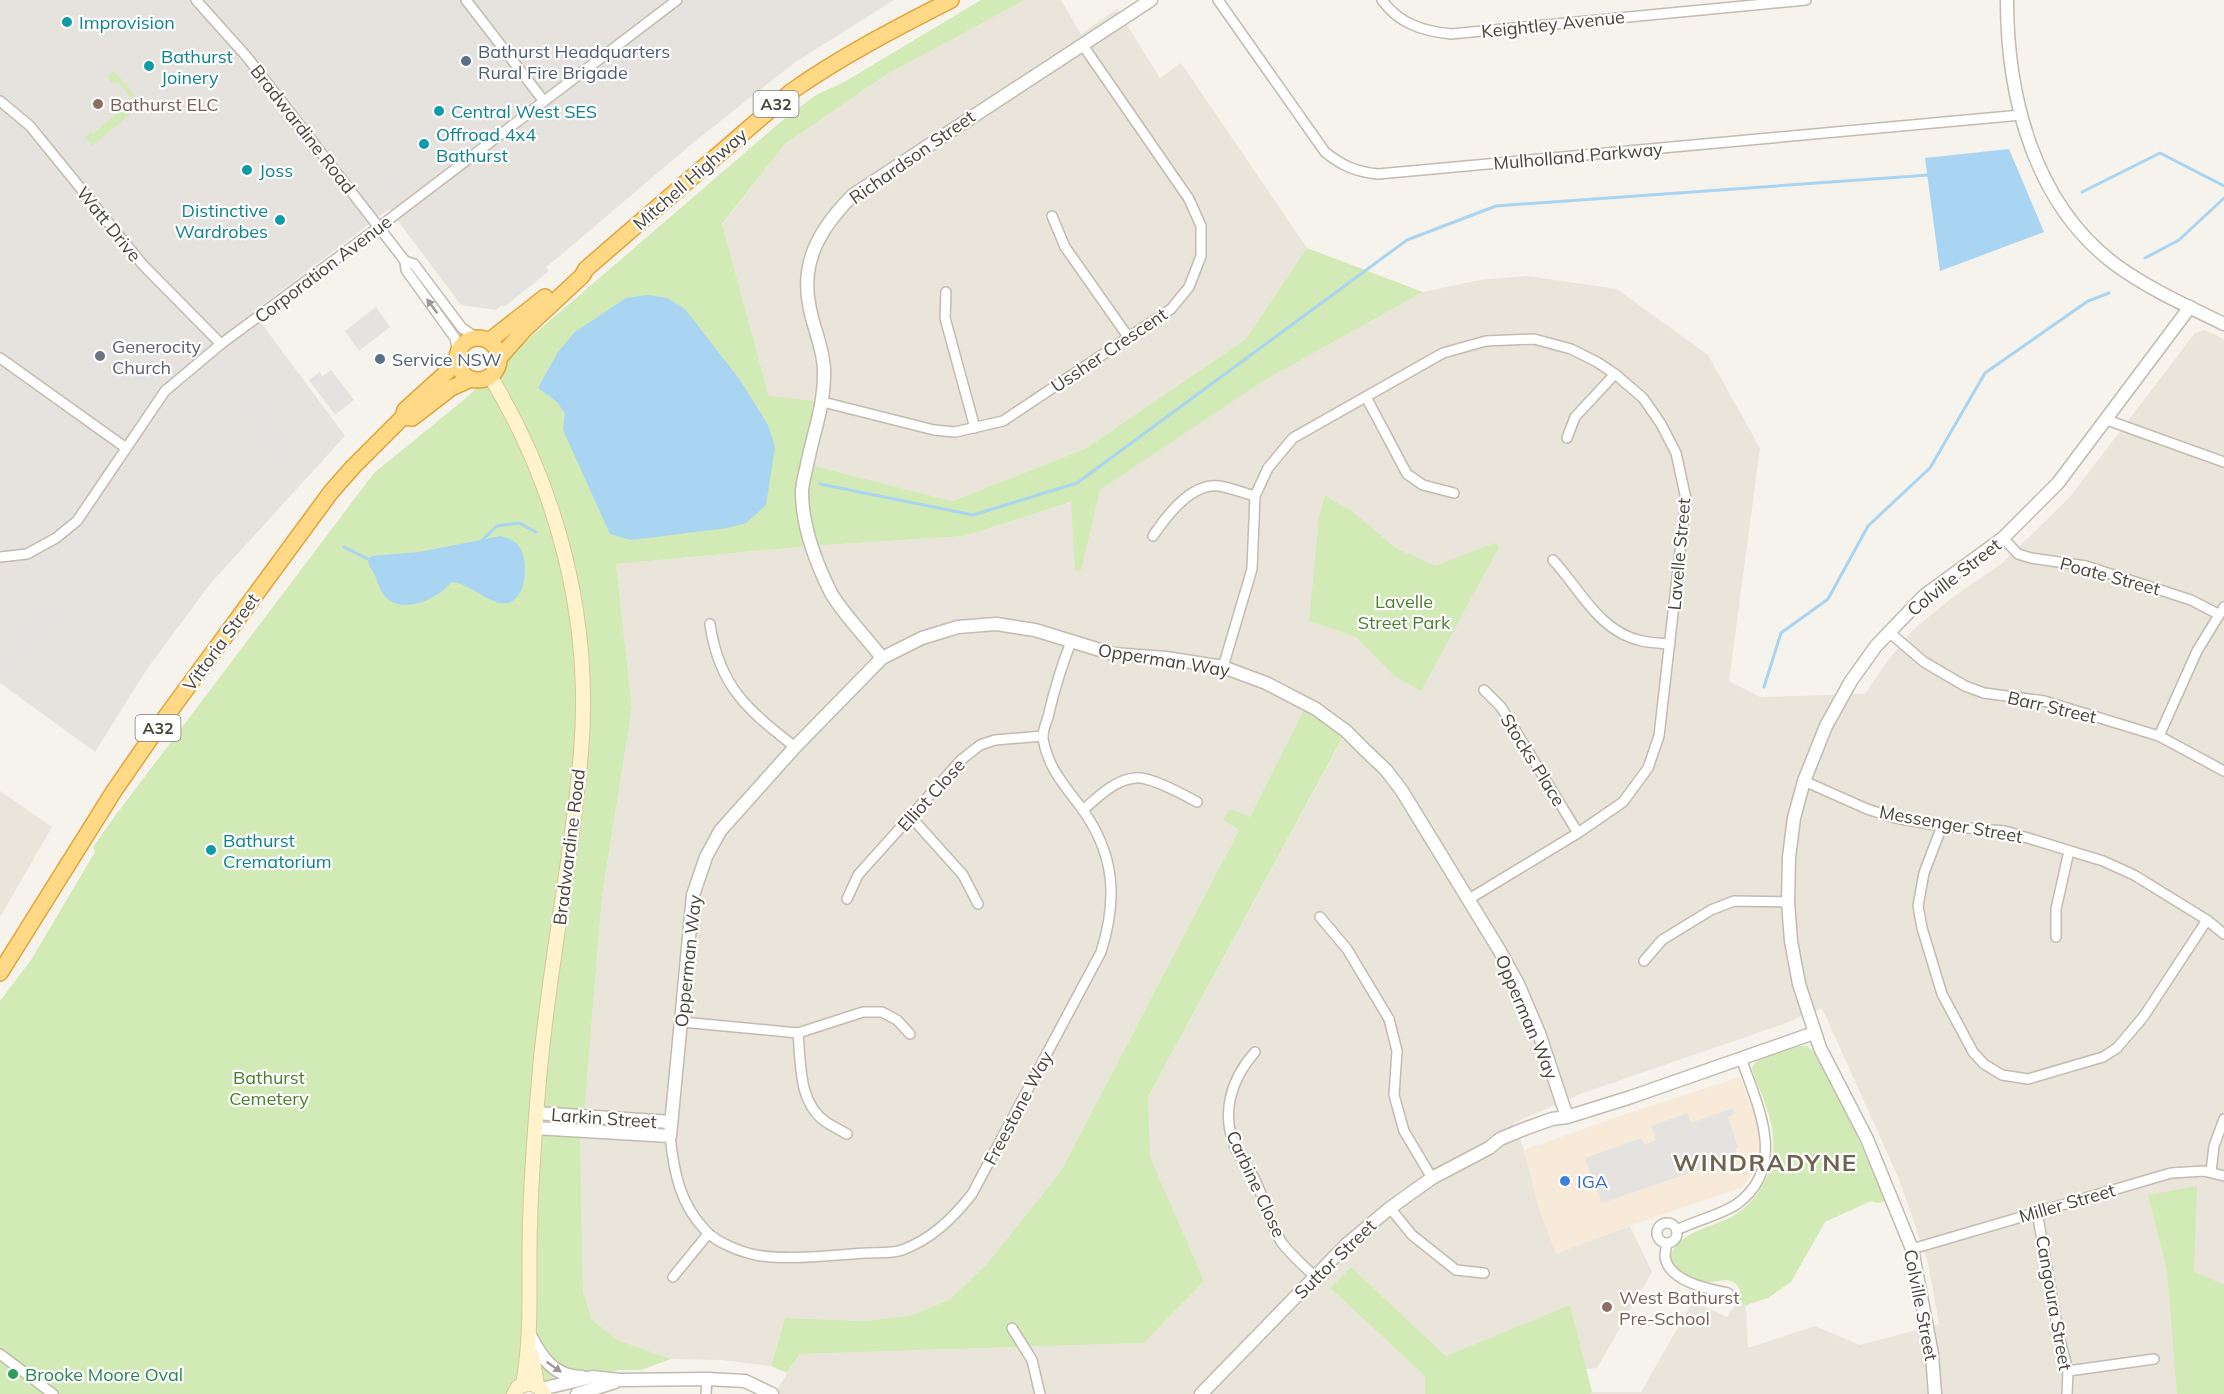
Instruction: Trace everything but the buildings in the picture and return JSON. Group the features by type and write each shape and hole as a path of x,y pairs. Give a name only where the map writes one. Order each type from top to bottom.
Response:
{"highway":[{"name":"Mitchell Highway","path":"499,358 507,347 582,276 586,269 792,92 820,72 951,0"},
{"name":"Mitchell Highway","path":"483,339 517,321 574,273 586,269"},
{"name":"A32","path":"457,356 465,342 483,339"},
{"path":"483,339 498,351 499,358"},
{"path":"457,356 460,371 471,379"},
{"name":"Vittoria Street","path":"0,973 114,791 331,492 358,461 403,417 405,410 447,372 457,356"},
{"name":"A32","path":"471,379 477,380 490,376 495,372 499,358"},
{"name":"Vittoria Street","path":"403,417 412,418 451,388 471,379"}],"main road":[{"name":"Bradwardine Road","path":"490,376 525,438 556,523 575,598 583,676 581,752 536,1113 530,1225 532,1389"}],"street":[{"name":"Bradwardine Road","path":"196,0 247,57 405,261 406,270 455,338 457,356"},
{"path":"466,0 543,100"},
{"name":"Corporation Avenue","path":"0,557 27,554 56,538 77,521 165,391 221,344 677,0"},
{"name":"Richardson Street","path":"882,658 832,594 811,546 804,514 802,491 824,402 824,369 809,307 808,278 814,245 831,216 853,195 1151,0"},
{"name":"Mulholland Parkway","path":"1218,0 1325,152 1343,165 1365,173 1378,174 1560,158 2021,115"},
{"name":"Keightley Avenue","path":"1382,0 1403,21 1432,32 1450,34 1806,0"},
{"path":"2007,0 2009,54 2021,115 2032,152 2061,205 2079,229 2115,264 2146,285 2224,324"},
{"name":"Ussher Crescent","path":"824,402 934,430 955,432 1004,421 1171,309 1189,287 1201,256 1201,226 1189,199 1082,44"},
{"name":"Watt Drive","path":"0,101 30,126 142,265 221,344"},
{"path":"1052,216 1065,247 1129,338"},
{"name":"Bradwardine Road","path":"405,261 414,264 462,328 483,339"},
{"path":"946,292 945,318 975,428"},
{"name":"Colville Street","path":"1935,1394 1932,1354 1912,1249 1867,1139 1829,1069 1814,1033 1799,984 1791,941 1788,902 1789,857 1794,818 1815,749 1838,701 1863,662 1924,595 2003,538 2058,483 2190,307"},
{"name":"Lavelle Street","path":"1223,667 1252,568 1256,496 1268,468 1293,438 1443,352 1486,341 1534,339 1571,349 1615,374 1643,398 1661,424 1676,453 1686,499 1659,736 1648,768 1623,802 1578,833 1469,900"},
{"path":"0,358 126,448"},
{"path":"1567,438 1575,417 1615,374"},
{"path":"1366,398 1407,474 1423,485 1454,493"},
{"path":"2107,420 2224,462"},
{"path":"1154,536 1168,513 1206,486 1220,486 1256,496"},
{"name":"Poate Street","path":"2003,538 2018,554 2086,566 2221,611"},
{"path":"1553,560 1569,577 1590,608 1607,625 1640,641 1670,644"},
{"path":"2159,736 2192,660 2221,611"},
{"path":"710,624 714,650 732,688 754,714 795,747"},
{"name":"Opperman Way","path":"671,1122 693,895 706,856 720,831 795,747 882,658 922,638 958,627 996,624 1035,630 1113,654 1166,658 1223,667 1291,694 1316,709 1359,744 1386,770 1402,791 1518,984 1539,1033 1567,1118"},
{"name":"Barr Street","path":"1889,632 1924,662 1965,686 1984,693 2044,701 2159,736 2224,771"},
{"name":"Freestone Way","path":"671,1122 670,1136 674,1170 680,1193 687,1206 708,1234 724,1243 757,1255 900,1251 931,1236 955,1216 972,1194 1101,952 1108,930 1112,905 1110,869 1101,840 1083,810 1052,769 1043,736 1059,673 1071,642"},
{"name":"Stocks Place","path":"1484,690 1501,707 1578,833"},
{"name":"Elliot Close","path":"847,899 858,875 961,760 980,745 995,740 1043,736"},
{"path":"1083,810 1111,786 1136,777 1170,788 1197,802"},
{"name":"Messenger Street","path":"1804,781 1867,809 1895,818 1942,826 2005,831 2103,861 2127,872 2207,920 2224,934"},
{"path":"911,817 963,875 978,904"},
{"path":"1942,826 1924,873 1918,906 1922,928 1942,994 1973,1052 1984,1064 2002,1075 2028,1079 2103,1057 2117,1048 2144,1016 2207,920"},
{"path":"2056,937 2056,909 2069,851"},
{"path":"1644,961 1662,940 1711,910 1734,901 1788,902"},
{"path":"1320,917 1347,949 1389,1019 1397,1052 1394,1095 1404,1131 1432,1178"},
{"path":"682,1022 798,1033 863,1012 882,1012 897,1020 910,1034"},
{"path":"798,1033 803,1086 813,1110 825,1122 847,1134"},
{"name":"Suttor Street","path":"1201,1394 1347,1244 1390,1208 1432,1178 1488,1148 1500,1139 1524,1129 1552,1119 1567,1118 1814,1033"},
{"name":"Carbine Close","path":"1255,1052 1242,1067 1228,1102 1228,1127 1236,1150 1255,1179 1282,1242 1314,1276"},
{"path":"1677,1230 1736,1204 1753,1188 1761,1171 1766,1151 1766,1138 1761,1113 1741,1058"},
{"name":"Larkin Street","path":"536,1113 671,1122"},
{"path":"2211,1172 2214,1146 2224,1119"},
{"name":"Larkin Street","path":"535,1128 670,1136"},
{"name":"Miller Street","path":"1912,1249 2171,1173 2196,1171 2224,1176"},
{"path":"1390,1208 1412,1235 1456,1270 1484,1273"},
{"name":"Cangoura Street","path":"2037,1212 2059,1336 2068,1371 2067,1394"},
{"path":"1667,1243 1658,1239 1656,1233 1658,1226 1667,1222 1677,1230"},
{"path":"1667,1243 1675,1239 1677,1230"},
{"path":"673,1277 708,1234"},
{"path":"1667,1243 1665,1257 1667,1263 1685,1281 1728,1293"},
{"path":"1012,1328 1032,1360 1040,1394"},
{"path":"530,1335 541,1356 552,1367 573,1377 619,1380 745,1381 772,1394"},
{"path":"0,1354 53,1394"},
{"path":"2068,1371 2154,1359"},
{"path":"532,1389 592,1377"},
{"path":"706,1394 707,1379"},
{"path":"577,1394 619,1380"}],"shaded area":[{"path":"0,0 894,0 794,63 694,142 496,310 461,305 389,209 253,312 345,436 210,584 147,669 95,752 0,683"},
{"path":"1025,0 1061,0 1081,34 1117,9 1160,78 1181,63 1307,248 1246,339 1085,449 952,501 807,464 769,396 722,225 785,144 884,76"},
{"path":"169,3 175,8 138,47 132,42"},
{"path":"31,9 41,17 1,73 0,61 31,20 25,16 0,48 0,36 19,11 25,15"},
{"path":"174,14 178,19 181,16 199,35 185,48 163,27"},
{"path":"210,47 218,54 192,73 186,68"},
{"path":"73,124 85,138 70,151 58,137"},
{"path":"285,139 290,147 274,159 267,152"},
{"path":"164,147 168,156 122,192 116,185"},
{"path":"302,162 308,169 283,187 278,180"},
{"path":"383,162 404,189 390,199 368,173"},
{"path":"311,171 318,180 307,189 300,179"},
{"path":"323,187 330,197 319,205 312,196"},
{"path":"500,213 524,243 516,250 492,219"},
{"path":"338,214 345,228 332,239 321,224"},
{"path":"476,218 482,226 452,249 446,241"},
{"path":"150,234 176,265 171,270 143,240"},
{"path":"465,259 488,289 469,306 442,273"},
{"path":"540,261 549,271 504,307 495,296"},
{"path":"1527,276 1617,289 1708,355 1760,448 1729,681 1760,697 1865,694 1888,660 1913,630 1949,600 2001,564 2069,498 2195,333 2204,330 2224,339 2224,1394 1590,1394 1592,1392 1641,1392 1693,1301 1727,1317 1738,1301 1746,1305 1748,1348 1815,1326 1860,1345 1939,1324 1928,1263 1899,1179 1822,1008 1784,1024 1580,1094 1514,1123 1524,1150 1539,1208 1556,1253 1630,1226 1652,1272 1597,1368 1586,1369 1569,1306 1446,1356 1351,1267 1330,1288 1425,1376 1425,1394 774,1394 800,1354 1144,1343 1204,1281 1149,1157 1148,1097 1346,732 1250,817 1223,820 1239,830 1061,1171 986,1265 949,1300 909,1316 866,1321 785,1318 771,1366 722,1360 671,1359 618,1340 592,1320 583,1291 580,1130 584,1117 602,896 632,708 616,564 811,546 965,536 1072,502 1075,569 1080,571 1100,490 1265,380 1423,292 1480,280"},
{"path":"145,287 156,300 151,305 144,303 140,297 140,291"},
{"path":"70,306 85,320 78,328 64,314"},
{"path":"376,307 390,327 359,351 345,331"},
{"path":"159,311 165,318 147,338 141,331"},
{"path":"182,337 190,344 176,359 169,352"},
{"path":"144,344 169,368 156,381 131,357"},
{"path":"139,367 155,382 147,391 130,377"},
{"path":"331,370 354,400 335,415 309,380 320,372 322,377"},
{"path":"67,376 87,391 82,397 62,383"},
{"path":"124,386 141,400 134,409 117,394"},
{"path":"256,387 305,451 283,473 231,406"},
{"path":"145,469 207,512 201,521 139,475"},
{"path":"42,598 61,606 85,622 55,636 48,630 7,684 0,679 0,652"},
{"path":"128,626 154,646 152,656 127,637"},
{"path":"117,642 144,664 136,668 107,645"},
{"path":"0,791 52,827 0,917"},
{"path":"1740,1077 1759,1126 1760,1149 1755,1170 1743,1187 1637,1223 1556,1254 1539,1208 1524,1150"},
{"path":"1733,1108 1735,1114 1728,1117 1738,1148 1735,1149 1739,1156 1602,1203 1585,1158 1642,1138 1644,1145 1656,1140 1651,1126 1687,1113 1691,1123"}],"green space":[{"name":"Bathurst Cemetery","path":"981,0 1025,0 884,76 785,144 722,224 769,396 823,402 807,464 952,501 1085,449 1246,339 1307,248 1423,292 1265,380 1100,490 1081,571 1075,570 1071,502 965,536 811,546 616,564 632,708 602,896 584,1117 537,1113 535,1127 580,1130 583,1291 592,1320 618,1340 671,1359 641,1370 620,1370 592,1377 537,1385 514,1394 0,1394 0,1001 31,960 95,852 93,847 374,473 466,398 511,354 783,120 816,95 846,81"},
{"path":"114,71 142,104 92,146 85,137 91,132 93,134 133,100 117,81 113,84 107,77"},
{"name":"Lavelle Street Park","path":"1325,496 1352,511 1394,547 1435,566 1494,543 1499,547 1421,691 1393,675 1356,637 1309,621 1319,519"},
{"path":"1307,704 1346,731 1148,1097 1150,1157 1204,1281 1144,1343 800,1354 787,1373 771,1366 785,1318 866,1321 909,1316 949,1300 986,1265 1061,1171 1239,830 1223,820 1230,809 1250,817"},
{"path":"1799,1046 1807,1046 1814,1052 1857,1136 1886,1201 1877,1203 1871,1201 1825,1222 1791,1282 1768,1298 1746,1305 1738,1301 1740,1290 1731,1281 1704,1282 1692,1279 1681,1273 1670,1259 1679,1242 1741,1211 1760,1189 1772,1162 1773,1137 1769,1114 1752,1067 1757,1061"},
{"path":"2197,1186 2194,1271 2224,1285 2224,1394 2177,1394 2167,1270 2148,1195"},
{"path":"1351,1267 1446,1356 1570,1305 1592,1392 1590,1394 1425,1394 1425,1376 1330,1288"}],"water":[{"path":"2009,149 2044,232 1940,271 1925,158"},
{"path":"648,295 667,298 685,309 740,380 768,425 775,447 766,505 746,523 727,528 631,540 610,534 563,430 565,414 557,402 538,388 558,352 575,332 626,298"},
{"path":"501,536 518,545 522,551 525,568 520,594 508,603 495,602 466,586 451,582 439,593 422,602 396,604 386,598 369,566 368,559 372,556 419,552"}],"waterway":[{"path":"2082,192 2160,153 2224,186"},
{"path":"820,484 973,515 1077,483 1407,240 1496,206 1929,175"},
{"path":"2145,258 2179,240 2224,198"},
{"path":"1764,687 1781,633 1828,599 1868,526 1930,468 1985,373 2088,301 2109,293"},
{"path":"477,545 497,526 519,523 536,532"},
{"path":"344,547 370,560"}],"place":[{"name":"Improvision","path":"67,22"},
{"name":"Bathurst Headquarters Rural Fire Brigade","path":"466,61"},
{"name":"Bathurst Joinery","path":"149,66"},
{"name":"Bathurst ELC","path":"98,104"},
{"name":"Central West SES","path":"439,111"},
{"name":"Offroad 4x4 Bathurst","path":"424,144"},
{"name":"Joss","path":"247,170"},
{"name":"Distinctive Wardrobes","path":"280,220"},
{"name":"Generocity Church","path":"100,356"},
{"name":"Service NSW","path":"380,359"},
{"name":"Bathurst Crematorium","path":"211,850"},
{"name":"IGA","path":"1565,1181"},
{"name":"West Bathurst Pre-School","path":"1607,1307"},
{"name":"Brooke Moore Oval","path":"13,1374"}],"district":[{"name":"WINDRADYNE","path":"1765,1162"}]}
